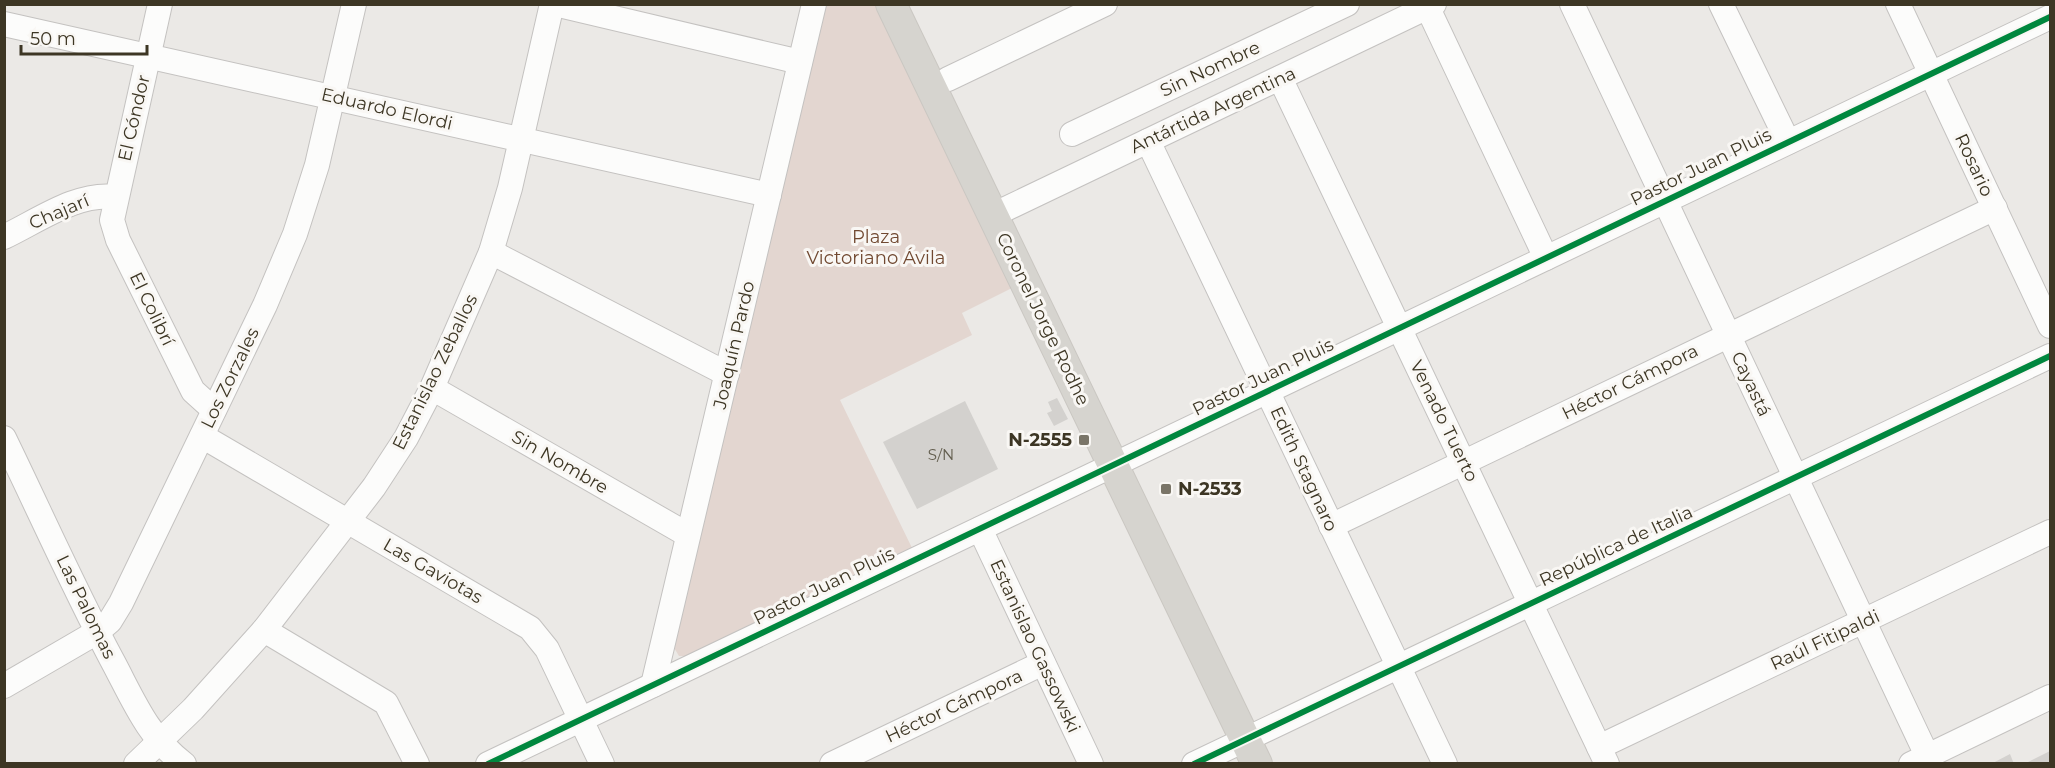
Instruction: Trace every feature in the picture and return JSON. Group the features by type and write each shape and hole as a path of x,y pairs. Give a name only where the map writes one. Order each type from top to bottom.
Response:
{"main road":[{"name":"Coronel Jorge Rodhe","path":"891,4 1001,211 1122,461 1254,745 1277,764"},
{"name":"Coronel Jorge Rodhe","path":"912,4 948,79 1001,211"}],"street":[{"name":"El Cóndor","path":"115,197 160,4"},
{"name":"Los Zorzales","path":"4,686 97,632 110,621 121,603 265,305 295,234 314,176 354,4"},
{"path":"553,4 800,62"},
{"name":"Estanislao Zeballos","path":"136,764 220,681 264,630 347,521 406,438 432,388 491,252 553,4"},
{"name":"Joaquín Pardo","path":"653,685 814,4"},
{"path":"948,79 1105,4"},
{"name":"Sin Nombre","path":"1072,134 1347,4"},
{"name":"Cayastá","path":"1572,4 1864,622 1923,761"},
{"path":"1721,4 1788,142"},
{"name":"Rosario","path":"1898,4 2050,326"},
{"path":"1429,6 1546,258"},
{"name":"Antártida Argentina","path":"1001,211 1429,6"},
{"name":"Pastor Juan Pluis","path":"488,764 2050,17"},
{"name":"Eduardo Elordi","path":"4,24 769,195"},
{"name":"Venado Tuerto","path":"1280,78 1603,755"},
{"name":"Edith Stagnaro","path":"1148,141 1445,764"},
{"name":"Chajarí","path":"4,237 84,199 99,196 115,197"},
{"name":"El Colibrí","path":"115,197 112,220 118,240 193,391 214,410"},
{"name":"Héctor Cámpora","path":"1331,526 1995,208"},
{"path":"491,252 727,374"},
{"name":"República de Italia","path":"1194,764 1254,745 1399,666 2050,356"},
{"name":"Sin Nombre","path":"432,388 688,535"},
{"name":"Las Gaviotas","path":"202,436 530,628 547,648 602,764"},
{"name":"Las Palomas","path":"4,438 97,632 159,743 184,764"},
{"name":"Estanislao Gassowski","path":"980,529 1091,764"},
{"name":"Raúl Fitipaldi","path":"1603,755 1864,622 2050,532"},
{"path":"264,630 386,703 417,764"},
{"name":"Héctor Cámpora","path":"832,764 1043,663"},
{"path":"1923,761 2050,697"}],"green space":[{"name":"Plaza Victoriano Ávila","path":"824,5 881,5 1016,286 962,313 972,335 840,400 913,550 686,656 679,656 673,646"}],"building":[{"path":"1057,398 1068,419 1054,426 1047,413 1052,411 1048,402"},
{"path":"965,401 998,469 917,509 883,442"},
{"path":"1046,431 1052,434 1055,440 1052,446 1046,449 1040,446 1037,440 1040,434"},
{"path":"2050,751 2050,764 2029,764 2028,762"},
{"path":"2010,754 2014,764 1991,764"}],"cycle path":[{"path":"488,764 2050,17"},
{"path":"1194,764 2050,356"}],"place":[{"name":"N-2555","path":"1084,440"},
{"name":"N-2533","path":"1166,489"}]}
